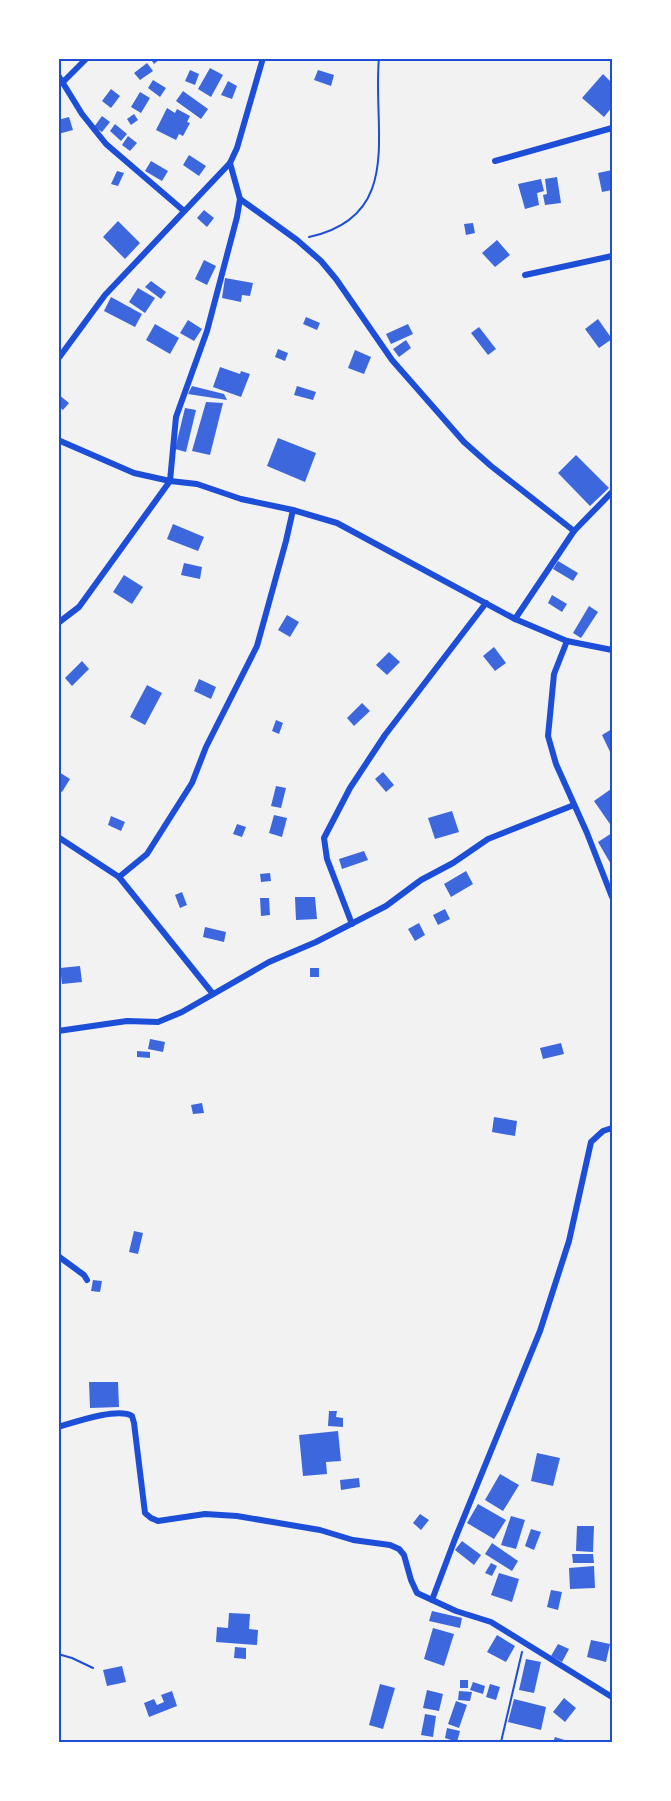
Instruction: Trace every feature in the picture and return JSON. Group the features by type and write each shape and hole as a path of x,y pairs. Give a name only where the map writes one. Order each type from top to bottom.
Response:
{"street":[{"path":"62,83 87,58"},
{"path":"58,359 105,295 230,163 237,148 263,58"},
{"path":"58,75 82,114 106,144 184,212"},
{"path":"495,161 612,129"},
{"path":"58,623 79,607 170,481 176,417 207,331 237,217 240,199 230,163"},
{"path":"240,199 297,240 321,261 392,360 464,442 574,531"},
{"path":"525,275 612,256"},
{"path":"58,440 135,473 197,484 241,499 293,510 337,523 515,619 567,641 612,650"},
{"path":"515,619 574,531 612,492"},
{"path":"119,877 147,854 192,783 206,747 256,646 293,510"},
{"path":"352,924 327,859 324,838 350,788 385,735 486,603"},
{"path":"567,641 554,674 548,736 556,764 612,897"},
{"path":"58,1030 127,1022 158,1022 182,1012 269,962 386,906 421,880 453,863 488,839 574,805"},
{"path":"58,837 119,877 213,994"},
{"path":"432,1600 540,1331 569,1241 591,1142 603,1131 612,1128"},
{"path":"58,1256 84,1275 87,1280"},
{"path":"58,1426 121,1412 132,1416 145,1512 150,1518 158,1521 205,1514 237,1516 390,1545 399,1549 404,1555 417,1593 456,1611 491,1622 612,1697"}],"path":[{"path":"297,240 325,233 347,221 362,209 369,198 380,152 379,58"},
{"path":"501,1743 525,1641"},
{"path":"58,1654 93,1668"}],"building":[{"path":"150,58 161,58 154,64"},
{"path":"147,63 153,71 140,80 134,73"},
{"path":"210,68 223,75 211,97 198,89"},
{"path":"190,70 199,74 195,85 185,81"},
{"path":"318,70 334,75 331,86 314,80"},
{"path":"603,74 612,83 612,107 604,117 582,98"},
{"path":"153,80 166,88 160,97 148,88"},
{"path":"228,81 237,86 232,99 221,95"},
{"path":"111,89 120,96 111,108 102,101"},
{"path":"183,91 208,109 201,119 176,101"},
{"path":"140,92 150,98 141,113 131,107"},
{"path":"167,108 175,113 177,109 190,116 187,122 190,123 183,136 179,134 176,140 156,130"},
{"path":"134,114 138,120 131,125 127,119"},
{"path":"102,116 110,122 102,132 94,127"},
{"path":"69,117 73,130 58,134 58,120"},
{"path":"115,124 127,134 121,141 110,131"},
{"path":"128,136 137,143 130,151 122,145"},
{"path":"189,155 206,166 199,176 183,165"},
{"path":"151,161 168,171 162,181 145,171"},
{"path":"612,170 612,190 602,192 598,173"},
{"path":"117,171 124,173 118,186 111,184"},
{"path":"557,177 561,203 545,205 543,195 547,194 545,179"},
{"path":"541,179 544,191 537,193 539,205 525,209 518,184"},
{"path":"204,210 214,218 207,227 197,218"},
{"path":"118,221 140,243 125,259 103,237"},
{"path":"473,223 475,233 466,235 464,224"},
{"path":"497,240 510,255 495,267 482,253"},
{"path":"204,260 216,266 207,285 195,279"},
{"path":"225,278 253,283 250,296 242,295 241,302 222,298"},
{"path":"151,281 166,292 161,299 145,287"},
{"path":"138,288 155,298 145,313 129,302"},
{"path":"111,297 142,314 135,327 104,311"},
{"path":"306,317 320,323 317,330 303,324"},
{"path":"598,319 612,339 599,348 585,329"},
{"path":"188,320 202,329 194,341 180,333"},
{"path":"155,324 179,338 170,354 146,340"},
{"path":"408,324 413,334 391,344 386,334"},
{"path":"479,327 496,349 488,355 471,333"},
{"path":"406,340 411,348 399,357 393,349"},
{"path":"278,349 288,353 285,361 275,357"},
{"path":"355,350 371,357 364,374 348,368"},
{"path":"220,367 240,374 241,371 250,374 241,397 213,387"},
{"path":"192,386 224,394 227,400 188,394"},
{"path":"297,386 316,392 313,400 294,395"},
{"path":"58,394 69,403 63,410 58,406"},
{"path":"206,402 223,403 210,455 192,451"},
{"path":"185,408 196,410 186,452 175,449"},
{"path":"278,438 316,453 305,482 267,466"},
{"path":"576,455 609,488 590,506 558,473"},
{"path":"173,524 204,537 198,551 167,539"},
{"path":"558,561 578,573 573,581 553,569"},
{"path":"184,563 202,567 200,579 181,575"},
{"path":"124,575 143,587 132,604 113,592"},
{"path":"552,595 567,604 562,612 548,603"},
{"path":"589,606 598,612 581,638 573,633"},
{"path":"287,615 299,622 290,637 278,630"},
{"path":"494,647 506,663 495,671 483,656"},
{"path":"389,652 400,662 387,675 376,665"},
{"path":"82,661 89,669 72,686 65,678"},
{"path":"199,679 216,687 211,699 194,691"},
{"path":"147,685 162,693 145,725 130,717"},
{"path":"362,703 370,711 354,726 347,718"},
{"path":"276,720 283,723 279,734 272,731"},
{"path":"612,729 612,756 602,735"},
{"path":"59,772 70,779 62,792 58,790"},
{"path":"383,772 394,785 386,792 375,779"},
{"path":"276,786 286,788 281,808 271,806"},
{"path":"611,789 612,791 612,827 594,801"},
{"path":"452,811 459,832 435,839 428,818"},
{"path":"274,815 287,818 282,837 269,833"},
{"path":"111,816 125,822 121,831 108,825"},
{"path":"237,824 246,827 242,837 233,834"},
{"path":"612,833 612,866 598,842"},
{"path":"364,851 368,860 342,869 339,859"},
{"path":"466,871 473,884 451,897 444,884"},
{"path":"270,873 271,881 261,882 260,874"},
{"path":"182,892 187,905 180,908 175,895"},
{"path":"295,897 315,897 317,919 296,920"},
{"path":"260,898 269,898 270,915 261,916"},
{"path":"445,909 450,919 438,925 433,915"},
{"path":"419,923 425,935 415,941 408,929"},
{"path":"205,927 226,932 224,942 203,937"},
{"path":"80,966 82,982 62,984 60,968"},
{"path":"310,968 319,968 319,977 310,977"},
{"path":"150,1039 165,1042 163,1052 148,1049"},
{"path":"561,1043 564,1054 543,1059 540,1048"},
{"path":"137,1051 150,1052 150,1058 137,1057"},
{"path":"202,1103 204,1113 193,1114 191,1105"},
{"path":"494,1117 517,1121 515,1136 492,1132"},
{"path":"134,1231 143,1233 138,1254 129,1252"},
{"path":"93,1280 102,1281 100,1292 91,1291"},
{"path":"89,1382 118,1382 119,1407 90,1408"},
{"path":"329,1411 337,1411 336,1417 343,1418 343,1427 328,1426"},
{"path":"338,1431 341,1461 326,1462 327,1474 303,1476 299,1435"},
{"path":"537,1453 560,1458 553,1486 531,1481"},
{"path":"500,1474 519,1485 503,1511 485,1500"},
{"path":"359,1478 360,1487 341,1490 340,1480"},
{"path":"478,1504 506,1520 494,1539 467,1523"},
{"path":"420,1514 429,1520 421,1530 413,1523"},
{"path":"511,1516 525,1520 516,1549 501,1545"},
{"path":"577,1526 594,1526 593,1552 576,1551"},
{"path":"531,1529 541,1532 534,1550 525,1546"},
{"path":"462,1541 481,1555 474,1565 455,1550"},
{"path":"492,1543 518,1561 512,1571 485,1554"},
{"path":"572,1554 593,1554 594,1563 573,1563"},
{"path":"491,1563 497,1566 492,1576 485,1573"},
{"path":"594,1566 595,1588 570,1589 569,1568"},
{"path":"499,1573 519,1579 512,1602 491,1595"},
{"path":"551,1590 562,1592 558,1610 547,1607"},
{"path":"432,1611 462,1618 460,1628 429,1621"},
{"path":"229,1613 250,1614 249,1629 258,1630 257,1645 216,1642 217,1627 228,1628"},
{"path":"433,1628 454,1634 444,1666 424,1659"},
{"path":"497,1635 515,1646 506,1662 487,1652"},
{"path":"591,1640 610,1644 606,1662 587,1657"},
{"path":"558,1644 569,1649 562,1662 551,1656"},
{"path":"235,1647 246,1648 246,1659 234,1658"},
{"path":"526,1659 541,1662 534,1693 519,1690"},
{"path":"122,1666 126,1682 107,1686 103,1670"},
{"path":"460,1680 468,1680 468,1688 460,1688"},
{"path":"473,1682 485,1686 483,1694 470,1690"},
{"path":"380,1684 395,1688 383,1729 369,1725"},
{"path":"490,1684 500,1687 496,1700 486,1697"},
{"path":"427,1690 443,1694 439,1711 423,1708"},
{"path":"172,1691 177,1706 149,1717 144,1703 154,1699 157,1705 164,1702 161,1695"},
{"path":"459,1691 472,1692 470,1701 458,1700"},
{"path":"564,1698 576,1708 565,1722 553,1712"},
{"path":"514,1699 546,1707 541,1730 508,1722"},
{"path":"456,1701 467,1705 459,1728 448,1724"},
{"path":"425,1714 436,1716 433,1737 421,1735"},
{"path":"447,1728 460,1731 457,1742 445,1738"},
{"path":"555,1737 571,1742 553,1742"}]}
